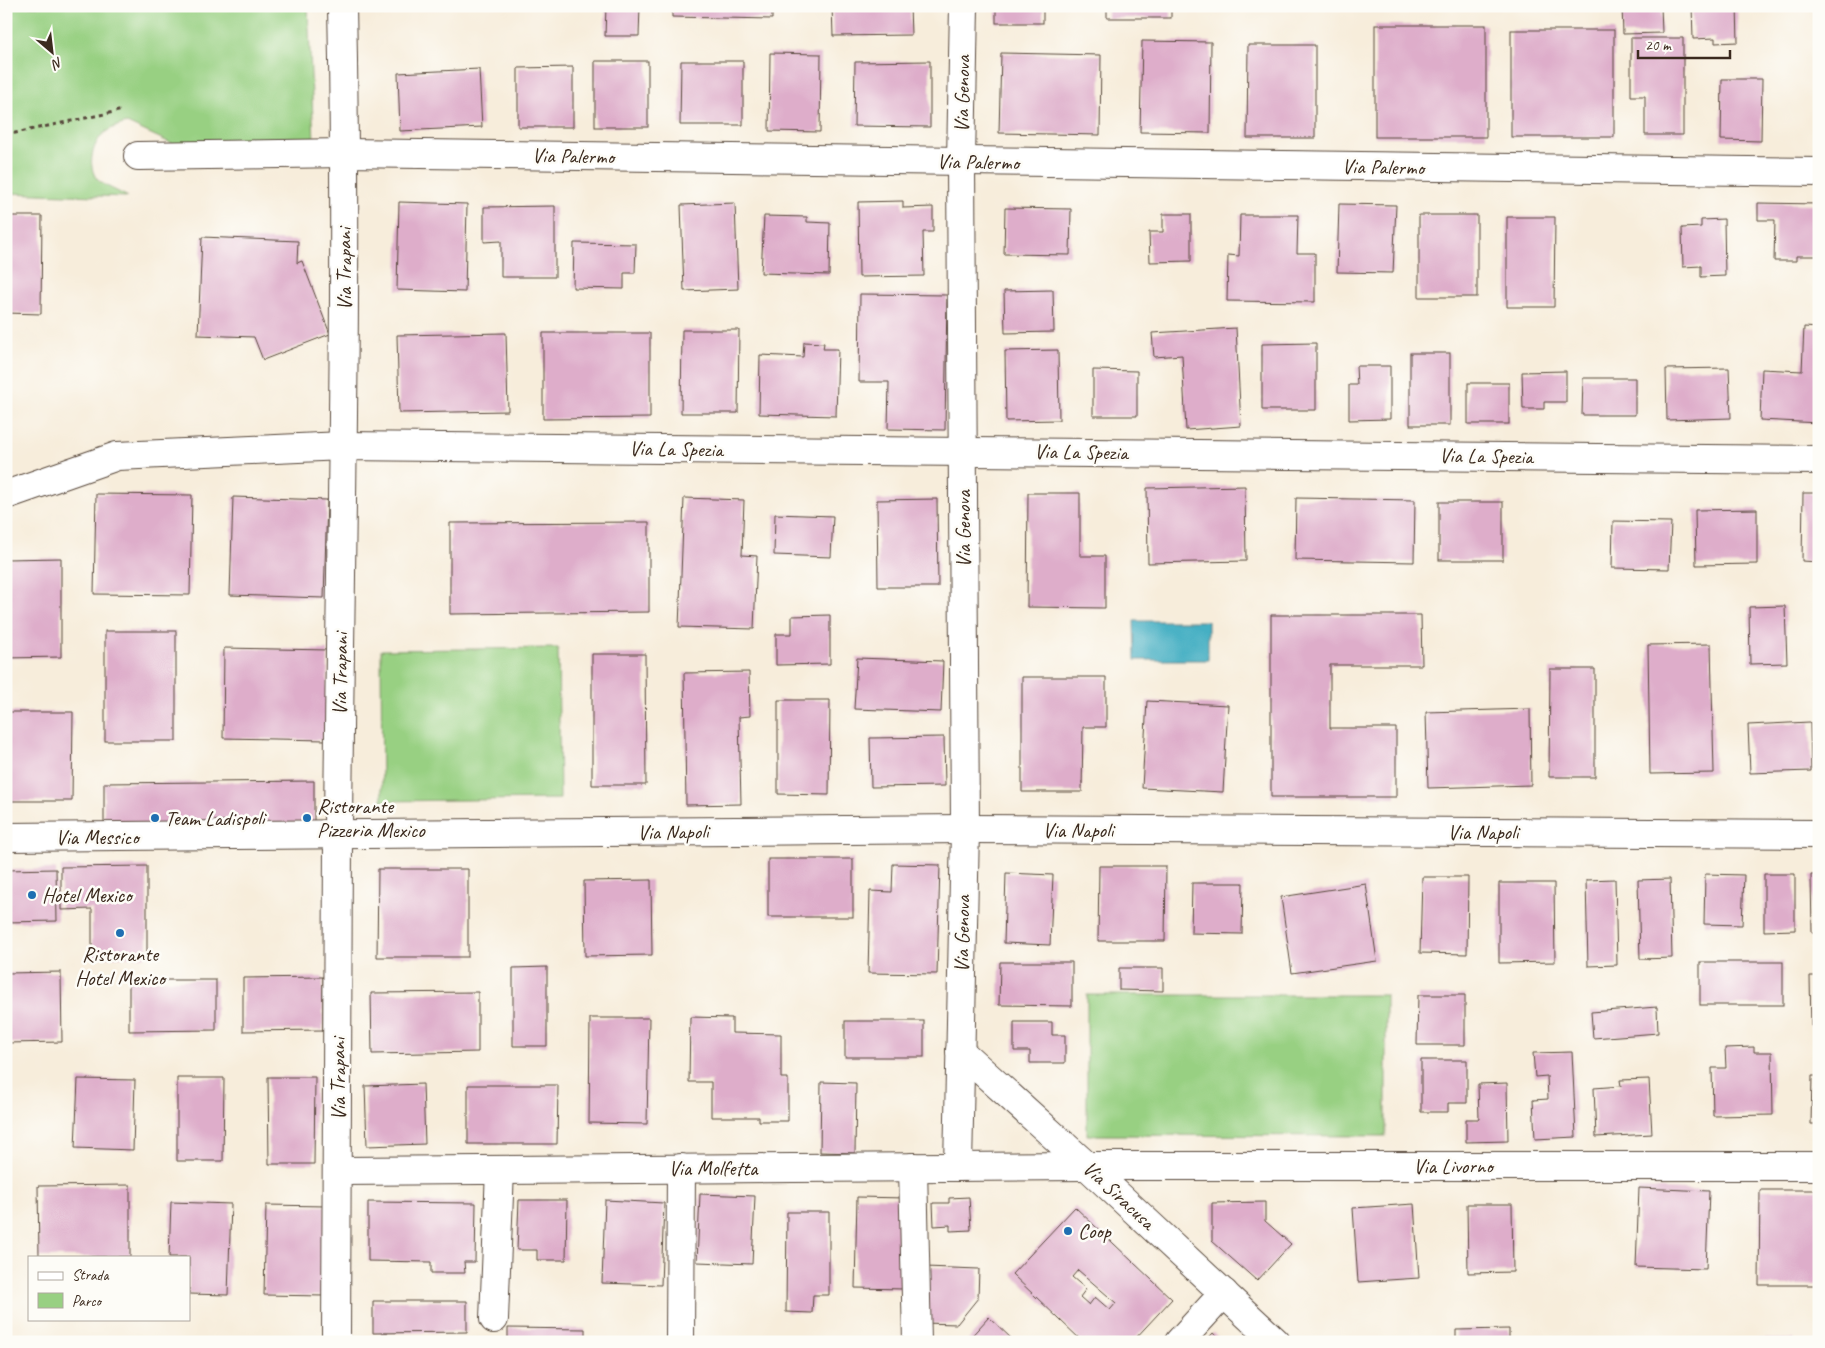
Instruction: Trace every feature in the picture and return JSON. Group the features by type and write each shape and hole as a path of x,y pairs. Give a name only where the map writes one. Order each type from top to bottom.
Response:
{"street":[{"name":"Via Trapani","path":"336,1342 338,835 345,153 342,6"},
{"name":"Via Genova","path":"958,1167 965,829 960,162 964,6"},
{"name":"Via Palermo","path":"138,156 345,153 1819,172"},
{"name":"Via La Spezia","path":"6,495 117,456 343,446 1819,460"},
{"name":"Via Napoli","path":"338,835 965,829 1819,834"},
{"name":"Via Messico","path":"6,837 338,835"},
{"name":"Via Siracusa","path":"960,1051 1088,1166 1276,1342"},
{"name":"Via Molfetta","path":"338,1171 1088,1166"},
{"name":"Via Livorno","path":"1088,1166 1819,1166"},
{"path":"913,1167 918,1342"},
{"path":"680,1168 680,1342"},
{"path":"494,1319 500,1170"},
{"path":"1178,1342 1224,1294"}],"path":[{"path":"6,135 123,110"}],"green space":[{"path":"6,6 308,6 314,142 175,145 127,123 102,135 93,150 92,168 99,181 128,197 6,193"},
{"path":"558,648 560,799 382,801 381,650"},
{"path":"1087,995 1386,995 1386,1136 1087,1135"}],"water":[{"path":"1134,621 1208,621 1208,660 1135,660"}],"building":[{"path":"606,6 640,6 639,36 605,36"},
{"path":"672,6 772,6 772,19 672,17"},
{"path":"832,6 910,6 911,35 833,36"},
{"path":"996,6 1043,6 1043,23 996,23"},
{"path":"1107,6 1171,6 1171,18 1107,18"},
{"path":"1247,6 1277,6 1277,9 1247,9"},
{"path":"1622,6 1661,6 1662,33 1623,34"},
{"path":"1692,6 1737,6 1738,42 1715,43 1715,38 1693,39"},
{"path":"1375,25 1486,25 1486,137 1375,137"},
{"path":"1511,30 1614,30 1614,137 1511,137"},
{"path":"1631,38 1683,38 1683,135 1645,135 1645,96 1631,96"},
{"path":"1142,41 1211,42 1210,133 1140,132"},
{"path":"1248,45 1315,45 1315,138 1247,138"},
{"path":"770,53 821,54 820,132 769,131"},
{"path":"1001,53 1101,55 1100,135 999,133"},
{"path":"595,61 648,61 648,127 595,127"},
{"path":"681,61 743,61 743,125 680,125"},
{"path":"930,61 930,127 854,126 855,62"},
{"path":"573,67 573,127 518,127 518,68"},
{"path":"479,69 482,127 400,131 398,73"},
{"path":"1722,79 1762,79 1761,141 1721,140"},
{"path":"903,201 903,208 933,207 933,232 923,232 924,276 859,277 858,202"},
{"path":"399,202 467,204 465,292 397,290"},
{"path":"735,203 738,289 684,291 681,205"},
{"path":"1758,203 1819,204 1819,256 1796,256 1796,261 1774,261 1775,220 1758,220"},
{"path":"1339,204 1396,205 1393,273 1337,272"},
{"path":"555,206 555,277 501,277 501,241 484,242 484,207"},
{"path":"1005,208 1071,209 1070,255 1004,254"},
{"path":"1163,214 1191,214 1191,261 1150,262 1149,232 1163,232"},
{"path":"1240,215 1298,215 1297,253 1315,253 1315,302 1227,301 1228,255 1239,256"},
{"path":"1419,215 1477,215 1477,297 1419,297"},
{"path":"6,216 42,216 41,314 6,313"},
{"path":"764,216 807,217 807,222 830,223 829,275 761,273"},
{"path":"1507,217 1555,217 1554,307 1507,307"},
{"path":"1724,219 1725,276 1701,277 1701,266 1683,267 1682,228 1701,227 1701,220"},
{"path":"202,237 298,241 297,263 302,261 330,334 263,360 254,337 198,335"},
{"path":"574,243 636,244 635,273 624,273 624,289 573,288"},
{"path":"1053,290 1054,332 1005,333 1004,291"},
{"path":"860,294 947,295 945,430 888,429 889,382 859,382"},
{"path":"1804,327 1819,328 1819,423 1760,420 1762,369 1802,371"},
{"path":"1236,328 1241,426 1186,430 1182,355 1154,357 1152,333"},
{"path":"682,330 739,330 738,413 681,413"},
{"path":"506,333 508,411 399,413 397,335"},
{"path":"543,333 650,333 650,418 543,419"},
{"path":"804,342 824,343 823,349 838,349 836,416 759,414 760,355 803,357"},
{"path":"1316,343 1316,410 1262,410 1262,344"},
{"path":"1058,350 1059,420 1006,421 1005,351"},
{"path":"1410,353 1450,353 1450,425 1410,425"},
{"path":"1356,366 1390,366 1390,419 1349,420 1349,385 1357,385"},
{"path":"1729,368 1731,418 1667,420 1666,369"},
{"path":"1093,370 1137,371 1137,416 1093,416"},
{"path":"1566,371 1566,402 1544,402 1544,409 1523,409 1522,372"},
{"path":"1583,378 1635,378 1635,415 1582,415"},
{"path":"1468,383 1509,383 1509,424 1468,424"},
{"path":"1245,486 1246,561 1148,563 1147,488"},
{"path":"1028,493 1080,493 1080,556 1105,556 1105,608 1027,607"},
{"path":"1803,493 1819,493 1819,562 1802,561"},
{"path":"96,494 192,495 190,595 94,594"},
{"path":"233,497 327,500 324,598 230,595"},
{"path":"684,498 744,500 742,555 757,556 754,629 679,627"},
{"path":"1296,498 1415,500 1414,562 1295,560"},
{"path":"937,499 938,587 878,587 877,500"},
{"path":"1439,502 1503,502 1503,560 1439,560"},
{"path":"1757,509 1757,564 1696,565 1695,510"},
{"path":"775,514 833,516 831,557 774,555"},
{"path":"1613,521 1671,522 1669,569 1612,568"},
{"path":"649,522 649,612 450,614 450,523"},
{"path":"61,558 61,657 6,658 6,559"},
{"path":"1785,606 1787,663 1750,664 1749,607"},
{"path":"830,615 830,664 776,665 776,634 792,634 792,616"},
{"path":"1271,615 1421,615 1422,665 1330,665 1330,728 1396,728 1396,797 1271,797"},
{"path":"105,631 176,631 176,741 105,741"},
{"path":"1711,644 1714,773 1650,774 1648,645"},
{"path":"224,648 328,650 326,740 223,738"},
{"path":"592,654 645,654 646,785 592,785"},
{"path":"857,658 943,661 941,712 854,709"},
{"path":"1550,669 1595,669 1595,777 1549,777"},
{"path":"749,672 750,716 739,717 741,804 686,805 684,673"},
{"path":"1022,677 1106,677 1106,727 1083,727 1082,792 1022,792"},
{"path":"778,700 830,700 829,795 778,794"},
{"path":"1147,701 1228,705 1223,792 1142,788"},
{"path":"1530,709 1531,785 1428,788 1426,712"},
{"path":"6,712 73,712 72,801 6,801"},
{"path":"1810,722 1811,771 1750,773 1748,725"},
{"path":"944,737 945,786 871,787 870,738"},
{"path":"314,781 314,824 104,826 104,783"},
{"path":"768,859 853,859 853,917 768,917"},
{"path":"893,864 940,865 937,974 868,973 870,891 892,892"},
{"name":"Ristorante Hotel Mexico","path":"147,866 147,957 92,957 92,909 61,910 61,867"},
{"path":"1099,866 1166,866 1165,941 1098,941"},
{"name":"Hotel Mexico","path":"56,869 57,921 6,922 6,870"},
{"path":"378,869 468,869 468,957 377,957"},
{"path":"1006,873 1053,875 1050,945 1004,943"},
{"path":"1705,874 1744,875 1742,925 1704,924"},
{"path":"1764,874 1795,874 1795,930 1764,931"},
{"path":"1811,875 1819,875 1819,933 1812,933"},
{"path":"1422,877 1468,877 1467,954 1420,953"},
{"path":"1615,879 1617,965 1588,966 1586,880"},
{"path":"1670,879 1672,958 1640,959 1638,880"},
{"path":"651,880 652,955 585,956 584,881"},
{"path":"1192,883 1243,883 1242,934 1191,933"},
{"path":"1499,883 1554,883 1555,962 1499,963"},
{"path":"1366,884 1377,961 1292,973 1281,897"},
{"path":"1000,962 1072,962 1072,1006 999,1005"},
{"path":"1700,962 1783,962 1783,1005 1700,1005"},
{"path":"547,967 547,1046 513,1046 513,968"},
{"path":"1119,968 1163,968 1163,991 1119,990"},
{"path":"61,972 62,1042 6,1043 6,973"},
{"path":"1810,976 1819,976 1819,1026 1811,1026"},
{"path":"323,977 323,1030 243,1031 243,978"},
{"path":"129,980 216,980 216,1030 129,1031"},
{"path":"478,992 478,1052 372,1054 371,993"},
{"path":"1418,995 1465,995 1465,1045 1417,1045"},
{"path":"1657,1007 1658,1033 1593,1038 1591,1012"},
{"path":"690,1017 732,1018 732,1033 781,1034 781,1078 788,1078 788,1121 759,1121 759,1117 711,1117 711,1082 689,1082"},
{"path":"590,1018 649,1018 647,1124 589,1123"},
{"path":"845,1021 924,1021 924,1057 845,1057"},
{"path":"1014,1022 1052,1022 1052,1035 1065,1035 1065,1063 1030,1063 1030,1051 1014,1051"},
{"path":"1754,1047 1754,1052 1772,1052 1773,1115 1713,1116 1712,1068 1726,1068 1725,1048"},
{"path":"1572,1052 1576,1137 1535,1139 1533,1100 1548,1099 1547,1076 1535,1077 1533,1053"},
{"path":"1421,1060 1467,1060 1467,1103 1448,1103 1448,1112 1421,1112"},
{"path":"1812,1076 1819,1076 1819,1124 1811,1124"},
{"path":"268,1077 315,1077 314,1164 269,1164"},
{"path":"177,1078 224,1078 223,1161 177,1161"},
{"path":"78,1079 135,1080 133,1150 75,1148"},
{"path":"1649,1079 1652,1134 1596,1137 1594,1088 1621,1086 1620,1080"},
{"path":"821,1082 856,1083 855,1153 820,1152"},
{"path":"1507,1083 1508,1141 1466,1142 1466,1119 1479,1119 1478,1084"},
{"path":"423,1084 425,1144 367,1146 365,1086"},
{"path":"468,1085 558,1085 557,1144 468,1144"},
{"path":"130,1185 130,1256 39,1256 38,1186"},
{"path":"1639,1188 1709,1191 1706,1269 1636,1267"},
{"path":"1760,1190 1819,1190 1819,1285 1759,1285"},
{"path":"700,1194 755,1196 752,1264 697,1262"},
{"path":"857,1197 906,1198 904,1289 855,1288"},
{"path":"969,1197 971,1230 950,1231 950,1225 934,1226 933,1203 949,1203 949,1198"},
{"path":"519,1200 567,1200 566,1260 537,1260 537,1250 517,1250"},
{"path":"605,1200 664,1203 661,1285 602,1283"},
{"path":"171,1202 231,1204 228,1295 190,1294 190,1256 169,1256"},
{"path":"368,1202 476,1203 475,1262 464,1262 465,1273 431,1273 431,1262 368,1261"},
{"path":"1265,1202 1265,1221 1291,1244 1257,1281 1212,1241 1212,1203"},
{"path":"1414,1204 1419,1278 1358,1282 1353,1208"},
{"path":"1467,1204 1512,1204 1513,1272 1468,1273"},
{"path":"266,1205 326,1206 324,1296 264,1295"},
{"path":"1075,1207 1172,1299 1132,1342 1083,1342 1012,1274","holes":["1078,1270 1116,1303 1110,1310 1095,1297 1089,1305 1080,1297 1086,1289 1072,1277"]},
{"path":"787,1212 829,1212 829,1295 813,1295 812,1313 786,1312"},
{"path":"925,1267 979,1269 978,1298 957,1324 923,1323"},
{"path":"373,1301 467,1301 467,1332 373,1333"},
{"path":"989,1317 1015,1342 966,1342"},
{"path":"508,1328 585,1329 585,1342 508,1342"},
{"path":"1509,1329 1509,1342 1456,1342 1456,1330"},
{"path":"1213,1333 1223,1342 1205,1342"},
{"path":"1753,1339 1794,1339 1794,1342 1753,1342"}],"place":[{"name":"Team Ladispoli","path":"155,818"},
{"name":"Ristorante Pizzeria Mexico","path":"307,818"},
{"name":"Hotel Mexico","path":"32,895"},
{"name":"Ristorante Hotel Mexico","path":"120,933"},
{"name":"Coop","path":"1068,1231"}]}
